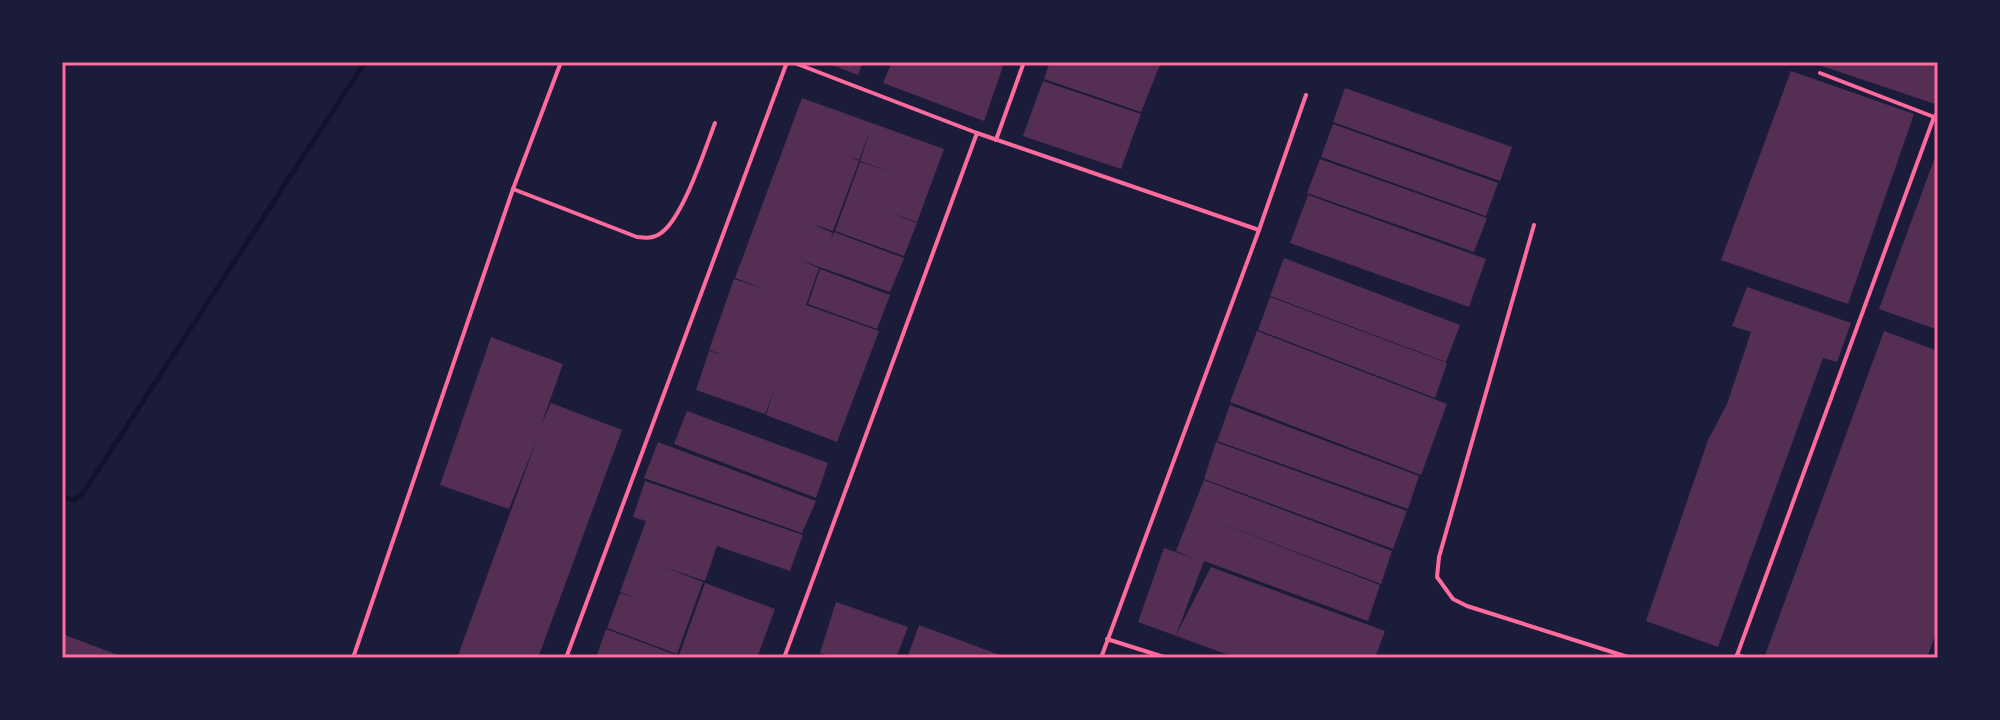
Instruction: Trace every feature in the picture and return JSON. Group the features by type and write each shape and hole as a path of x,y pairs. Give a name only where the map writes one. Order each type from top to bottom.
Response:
{"lane":[{"path":"353,658 513,189 561,62"},
{"path":"566,658 790,62 996,140 1259,230"},
{"path":"996,140 1024,62"},
{"path":"1746,658 1737,656 1936,115 1820,73"},
{"path":"1101,658 1306,95"},
{"path":"513,189 637,237 649,238 660,234 672,223 715,123"},
{"path":"784,658 977,133"},
{"path":"1534,225 1439,557 1437,577 1453,599 1467,606 1631,658"},
{"path":"1107,639 1167,658"}],"building":[{"path":"824,62 863,62 858,75"},
{"path":"892,62 992,62 1003,66 984,121 883,83"},
{"path":"1050,62 1153,62 1160,65 1141,112 1044,79"},
{"path":"1813,62 1938,62 1938,105 1813,63"},
{"path":"1791,71 1914,114 1848,304 1721,260"},
{"path":"1043,81 1141,114 1121,169 1023,136"},
{"path":"1345,88 1512,147 1500,181 1333,122"},
{"path":"802,98 944,149 917,222 888,212 917,223 904,256 835,231 860,162 888,171 860,161 871,128 859,160 848,156 859,161 833,231 812,224 833,233 830,244 834,232 904,258 890,292 800,260 819,268 806,305 879,331 837,442 766,415 774,390 765,414 696,390 709,351 726,356 709,350 734,279 768,290 735,278"},
{"path":"1333,124 1498,183 1486,216 1321,157"},
{"path":"1938,149 1938,330 1879,309"},
{"path":"1320,159 1487,218 1474,252 1307,193"},
{"path":"1308,195 1486,259 1469,307 1290,243"},
{"path":"1284,258 1460,325 1446,362 1270,296"},
{"path":"820,269 890,295 877,329 808,304"},
{"path":"1747,287 1851,323 1837,362 1823,358 1718,647 1646,621 1708,440 1727,404 1751,332 1732,326"},
{"path":"1270,297 1447,363 1435,398 1258,330"},
{"path":"1257,331 1447,404 1421,475 1230,402"},
{"path":"1884,331 1938,351 1938,628 1927,658 1764,658"},
{"path":"491,337 563,364 541,425 551,403 622,430 538,658 457,658 537,439 509,509 440,485"},
{"path":"1230,405 1419,476 1408,509 1217,441"},
{"path":"687,411 828,463 816,498 674,444"},
{"path":"658,442 816,501 802,533 644,478"},
{"path":"1216,442 1407,511 1393,549 1204,479"},
{"path":"1204,480 1392,551 1381,584 1204,517 1380,585 1368,621 1204,561 1176,635 1211,567 1385,631 1375,658 1237,658 1138,622 1164,548 1195,559 1176,551"},
{"path":"645,481 803,535 790,571 717,546 705,581 664,567 703,582 677,654 607,628 620,593 639,599 620,592 646,521 633,517"},
{"path":"705,583 775,609 757,658 678,658"},
{"path":"836,602 908,627 896,658 834,658 820,653"},
{"path":"919,625 1008,658 907,658"},
{"path":"606,629 676,655 675,658 596,658"},
{"path":"62,634 126,658 62,658"}],"waterway":[{"path":"62,497 74,500 83,493 365,62"}]}
